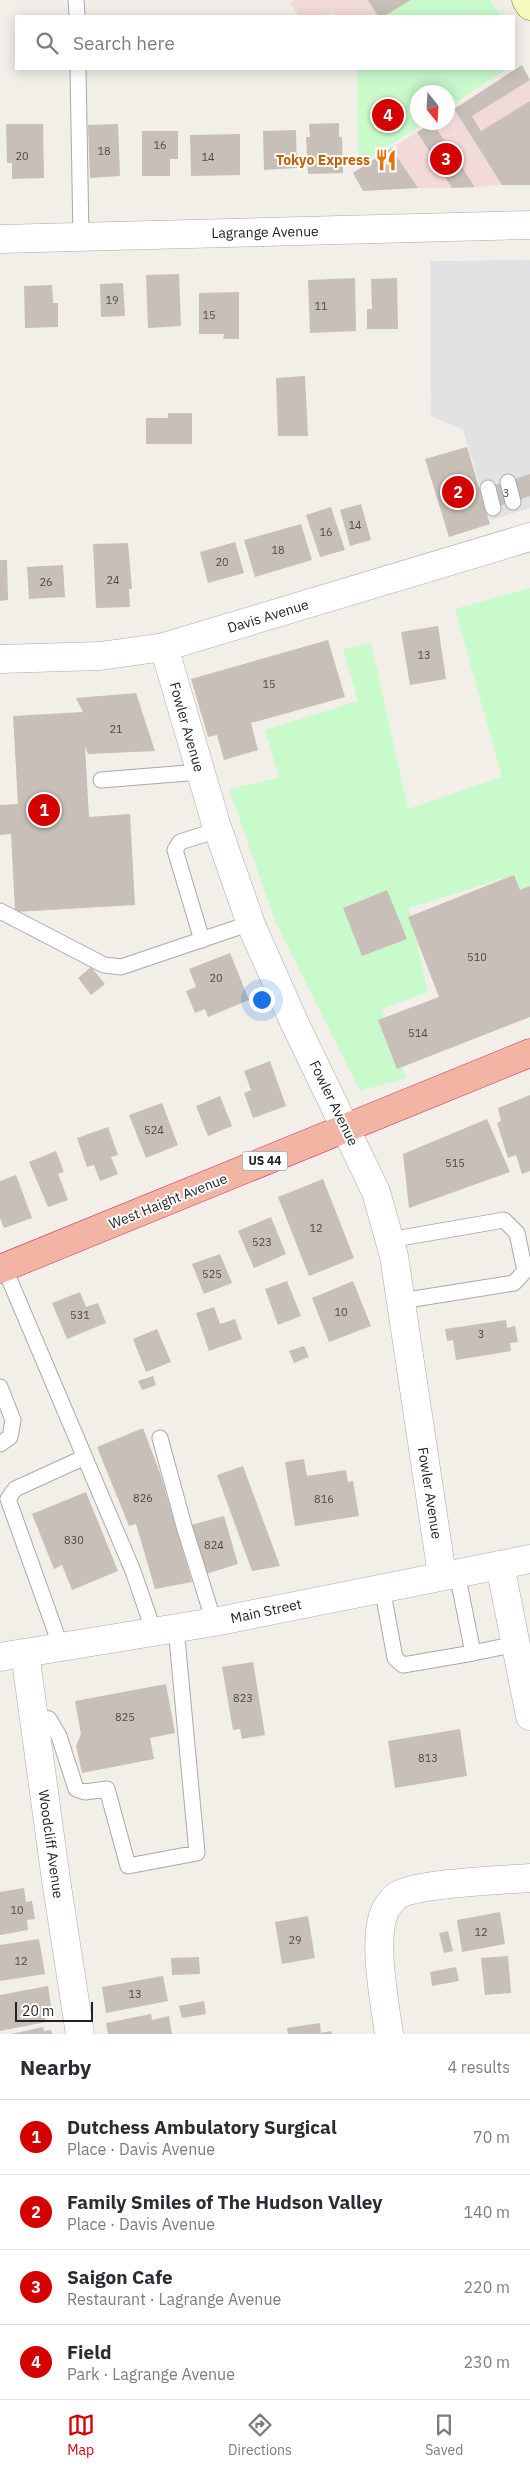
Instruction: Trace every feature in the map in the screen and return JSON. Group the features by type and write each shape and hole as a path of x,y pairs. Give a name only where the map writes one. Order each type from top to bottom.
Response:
{"highway":[{"name":"West Haight Avenue","path":"2,1268 530,1053"}],"main road":[{"path":"526,0 530,6"}],"street":[{"name":"Lagrange Avenue","path":"0,239 530,225"},
{"name":"Davis Avenue","path":"0,659 100,656 164,647 530,537"},
{"name":"Fowler Avenue","path":"164,647 218,830 251,923 295,1024 376,1192 389,1240 449,1574"},
{"name":"Main Street","path":"12,1655 214,1622 530,1559"},
{"path":"500,1565 530,1716"},
{"name":"Woodcliff Avenue","path":"12,1655 33,1715 80,2034"},
{"path":"389,2034 381,1974 381,1924 386,1909 398,1896 414,1890 530,1878"}],"lane":[{"path":"76,0 77,15"},
{"path":"78,70 81,237"},
{"path":"508,482 513,502"},
{"path":"488,488 493,508"},
{"path":"101,780 200,772"},
{"path":"202,940 175,850 180,842 218,830"},
{"path":"0,911 104,966 121,967 251,923"},
{"path":"389,1240 504,1220 517,1233 525,1271 514,1283 400,1301"},
{"path":"2,1268 133,1571 165,1630 197,1853 128,1866 107,1788 85,1792 76,1789 60,1736 49,1719 33,1715"},
{"path":"0,1387 13,1420 10,1437 0,1444"},
{"path":"160,1438 214,1622"},
{"path":"61,1647 8,1499 15,1489 85,1457"},
{"path":"449,1574 473,1653"},
{"path":"382,1587 395,1658 404,1665 516,1644"}],"shaded area":[{"path":"294,0 368,0 377,15 335,15 334,13 327,15 298,15 290,3"},
{"path":"530,80 530,101 482,131 472,116"},
{"path":"455,111 502,185 475,187 438,130 455,130"},
{"path":"417,132 452,188 418,188 391,148"},
{"path":"530,260 530,508 491,520 463,430 431,416 430,261"}],"green space":[{"path":"404,0 490,0 500,15 380,15"},
{"path":"357,70 505,70 455,102 455,85 410,85 410,130 413,130 358,166"},
{"path":"530,588 530,886 520,890 514,875 409,908 428,992 382,1009 406,1078 360,1091 275,921 229,789 279,778 265,730 358,701 343,649 371,643 408,809 502,777 455,609"}],"building":[{"path":"368,0 411,0 386,15 377,15"},
{"path":"522,65 530,80 472,116 481,131 530,101 530,185 502,185 455,111 455,108"},
{"path":"339,123 339,137 342,137 343,173 308,174 306,137 310,137 309,124"},
{"path":"6,124 43,124 44,178 12,179 12,163 7,163"},
{"path":"118,124 120,176 90,178 88,125"},
{"path":"296,130 297,168 264,170 263,131"},
{"path":"421,130 438,130 475,187 452,188 417,132"},
{"path":"142,131 178,131 178,159 170,159 170,176 142,176"},
{"path":"240,134 240,175 191,176 190,135"},
{"name":"Tokyo Express","path":"391,148 418,188 363,191 353,173"},
{"path":"179,274 181,326 148,328 146,275"},
{"path":"355,278 356,331 310,333 308,280"},
{"path":"397,278 398,329 367,329 367,309 372,309 371,279"},
{"path":"123,283 125,316 101,317 100,284"},
{"path":"52,285 53,303 58,303 58,327 25,328 24,286"},
{"path":"239,292 239,339 223,339 224,334 199,334 199,293"},
{"path":"305,376 308,436 278,436 276,378"},
{"path":"168,413 192,413 192,444 146,444 146,418 168,418"},
{"path":"467,447 490,524 449,537 425,459"},
{"path":"530,474 530,496 487,510 481,490"},
{"path":"361,504 371,540 350,546 340,510"},
{"path":"331,507 345,550 320,557 306,515"},
{"path":"301,524 312,560 255,577 244,540"},
{"path":"235,542 244,573 208,583 200,552"},
{"path":"128,543 132,589 129,589 130,607 96,608 93,544"},
{"path":"0,560 7,560 8,600 0,601"},
{"path":"63,565 65,597 29,599 27,567"},
{"path":"438,626 446,679 410,685 401,632"},
{"path":"328,640 345,697 251,723 258,750 224,760 217,735 208,737 191,679"},
{"path":"136,693 155,751 88,754 85,746 89,817 130,814 135,905 15,912 11,834 0,835 0,805 18,804 13,716 83,712 76,698"},
{"path":"514,875 520,890 530,886 530,1017 397,1069 378,1020 439,997 408,917"},
{"path":"387,890 407,939 362,956 343,908"},
{"path":"230,953 249,1000 208,1017 205,1009 195,1013 186,991 196,987 189,969"},
{"path":"91,967 105,984 91,995 78,978"},
{"path":"270,1061 286,1106 253,1118 244,1093 251,1090 244,1071"},
{"path":"530,1095 530,1171 522,1174 516,1155 508,1158 497,1123 501,1121 498,1108"},
{"path":"220,1096 232,1126 208,1136 196,1106"},
{"path":"162,1103 178,1145 146,1158 129,1115"},
{"path":"487,1119 510,1172 409,1208 403,1154"},
{"path":"108,1127 118,1155 111,1157 118,1174 100,1181 94,1165 87,1167 77,1138"},
{"path":"56,1151 64,1172 58,1174 68,1200 48,1207 29,1162"},
{"path":"16,1175 32,1218 4,1228 0,1218 0,1181"},
{"path":"323,1179 354,1258 309,1276 278,1197"},
{"path":"271,1217 286,1254 254,1268 238,1231"},
{"path":"220,1254 232,1283 204,1294 192,1264"},
{"path":"287,1281 301,1316 278,1325 265,1289"},
{"path":"353,1281 371,1326 329,1342 312,1298"},
{"path":"80,1292 86,1307 98,1303 106,1323 67,1339 52,1303"},
{"path":"214,1307 220,1324 235,1319 242,1339 209,1351 196,1313"},
{"path":"506,1320 507,1328 515,1326 518,1342 510,1343 511,1351 456,1360 453,1340 447,1341 445,1329"},
{"path":"157,1329 171,1362 146,1372 133,1339"},
{"path":"304,1346 309,1357 294,1363 289,1351"},
{"path":"153,1376 156,1385 142,1390 138,1381"},
{"path":"143,1428 160,1473 192,1582 155,1589 136,1524 129,1526 97,1447"},
{"path":"304,1459 307,1476 346,1470 348,1482 353,1481 359,1516 295,1526 285,1462"},
{"path":"243,1466 280,1566 252,1571 217,1475"},
{"path":"86,1492 118,1571 72,1590 62,1565 54,1569 32,1514"},
{"path":"224,1516 238,1564 206,1574 191,1525"},
{"path":"253,1662 265,1735 242,1739 240,1729 233,1730 222,1667"},
{"path":"166,1684 175,1733 150,1738 154,1759 82,1773 76,1746 81,1734 75,1701"},
{"path":"460,1729 467,1776 395,1788 388,1741"},
{"path":"24,1888 26,1902 32,1901 35,1919 27,1920 28,1930 0,1935 0,1892"},
{"path":"500,1912 505,1944 462,1952 457,1920"},
{"path":"308,1916 315,1958 282,1964 275,1922"},
{"path":"448,1931 453,1951 444,1953 439,1933"},
{"path":"39,1939 45,1974 0,1981 0,1945"},
{"path":"508,1956 511,1993 485,1995 481,1958"},
{"path":"199,1957 200,1974 172,1975 171,1958"},
{"path":"456,1967 459,1981 432,1986 430,1972"},
{"path":"163,1976 168,2001 106,2013 102,1987"},
{"path":"48,1986 51,2006 43,2007 46,2022 0,2031 0,1995"},
{"path":"204,2001 206,2014 182,2018 179,2006"},
{"path":"151,2014 152,2020 169,2016 172,2034 108,2034 106,2023"},
{"path":"320,2023 321,2033 331,2031 332,2034 288,2034 287,2028"},
{"path":"43,2027 44,2031 51,2030 52,2034 11,2034"}],"place":[{"name":"Field","path":"388,115"},
{"name":"Saigon Cafe","path":"446,159"},
{"name":"Tokyo Express","path":"386,160"},
{"name":"Family Smiles of The Hudson Valley","path":"458,492"},
{"name":"Dutchess Ambulatory Surgical","path":"44,810"}]}
